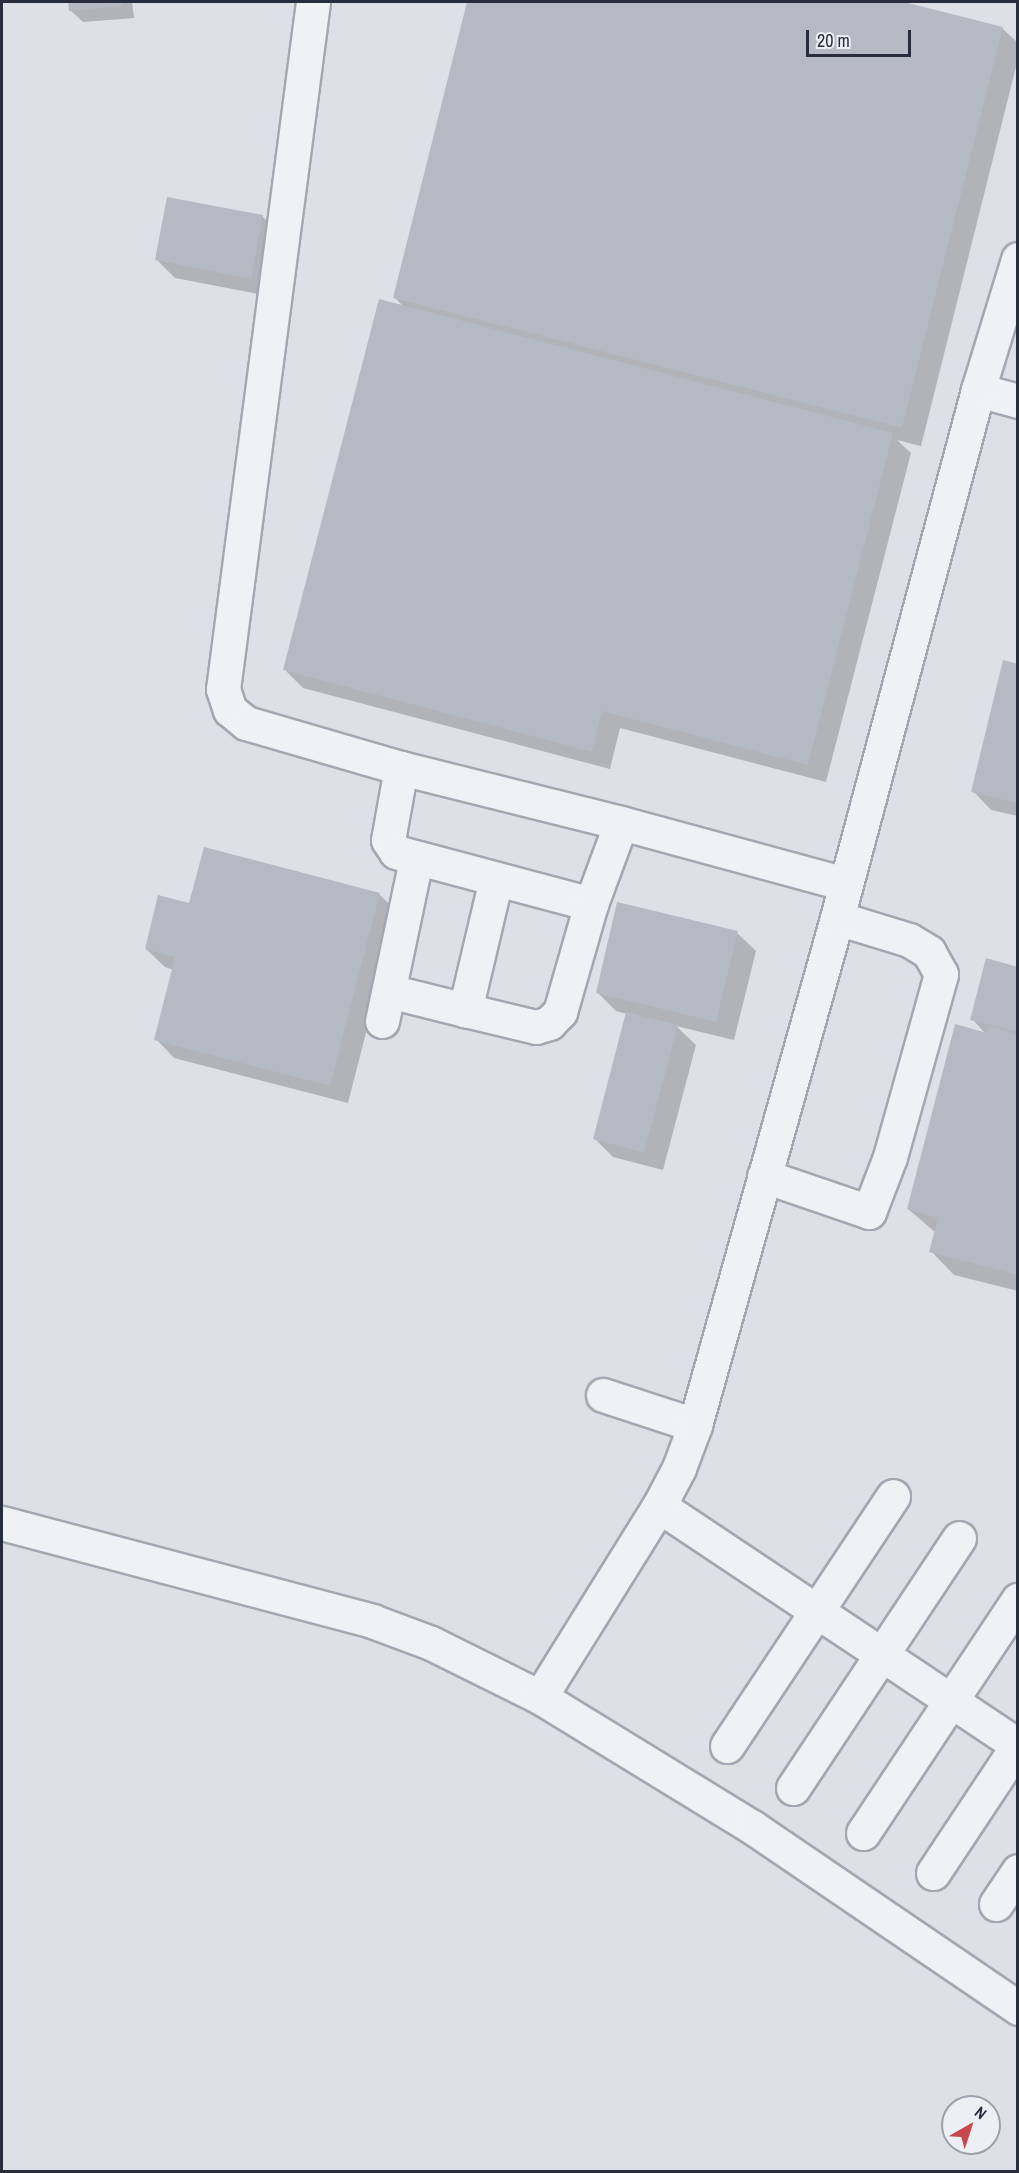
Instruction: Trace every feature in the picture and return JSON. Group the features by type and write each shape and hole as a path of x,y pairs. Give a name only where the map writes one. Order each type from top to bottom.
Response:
{"street":[{"path":"313,2 223,688 230,710 246,723 401,768 621,823 845,884"},
{"path":"540,1697 659,1506 679,1468 695,1425 837,918 978,390 1017,259"},
{"path":"978,390 1017,401"},
{"path":"401,768 388,840 396,852 591,904"},
{"path":"416,859 385,1006 465,1010 536,1027 549,1023 560,1012 591,904 621,823"},
{"path":"465,1010 496,879"},
{"path":"764,1176 869,1212 893,1145 941,975 929,952 909,940 837,918"},
{"path":"603,1395 695,1425"},
{"path":"727,1746 893,1496"},
{"path":"659,1506 1017,1745 933,1874"},
{"path":"2,1523 372,1621 430,1643 540,1697 752,1827 1017,2008"},
{"path":"793,1788 959,1538"},
{"path":"863,1833 1017,1600"},
{"path":"996,1904 1017,1871"}],"building":[{"path":"68,2 122,2 122,6 69,11"},
{"path":"467,2 904,2 1003,27 902,428 393,298"},
{"path":"167,197 263,215 251,279 155,260"},
{"path":"379,299 893,433 808,765 602,711 592,752 283,670"},
{"path":"1003,660 1018,664 1018,803 971,792"},
{"path":"204,847 380,893 330,1086 154,1040 175,957 145,949 158,895 189,903"},
{"path":"617,902 738,931 716,1022 596,993"},
{"path":"986,958 1018,967 1018,1032 970,1020"},
{"path":"626,1012 678,1025 644,1153 593,1139"},
{"path":"955,1024 987,1033 988,1026 1018,1034 1018,1275 929,1252 938,1218 907,1209"}]}
